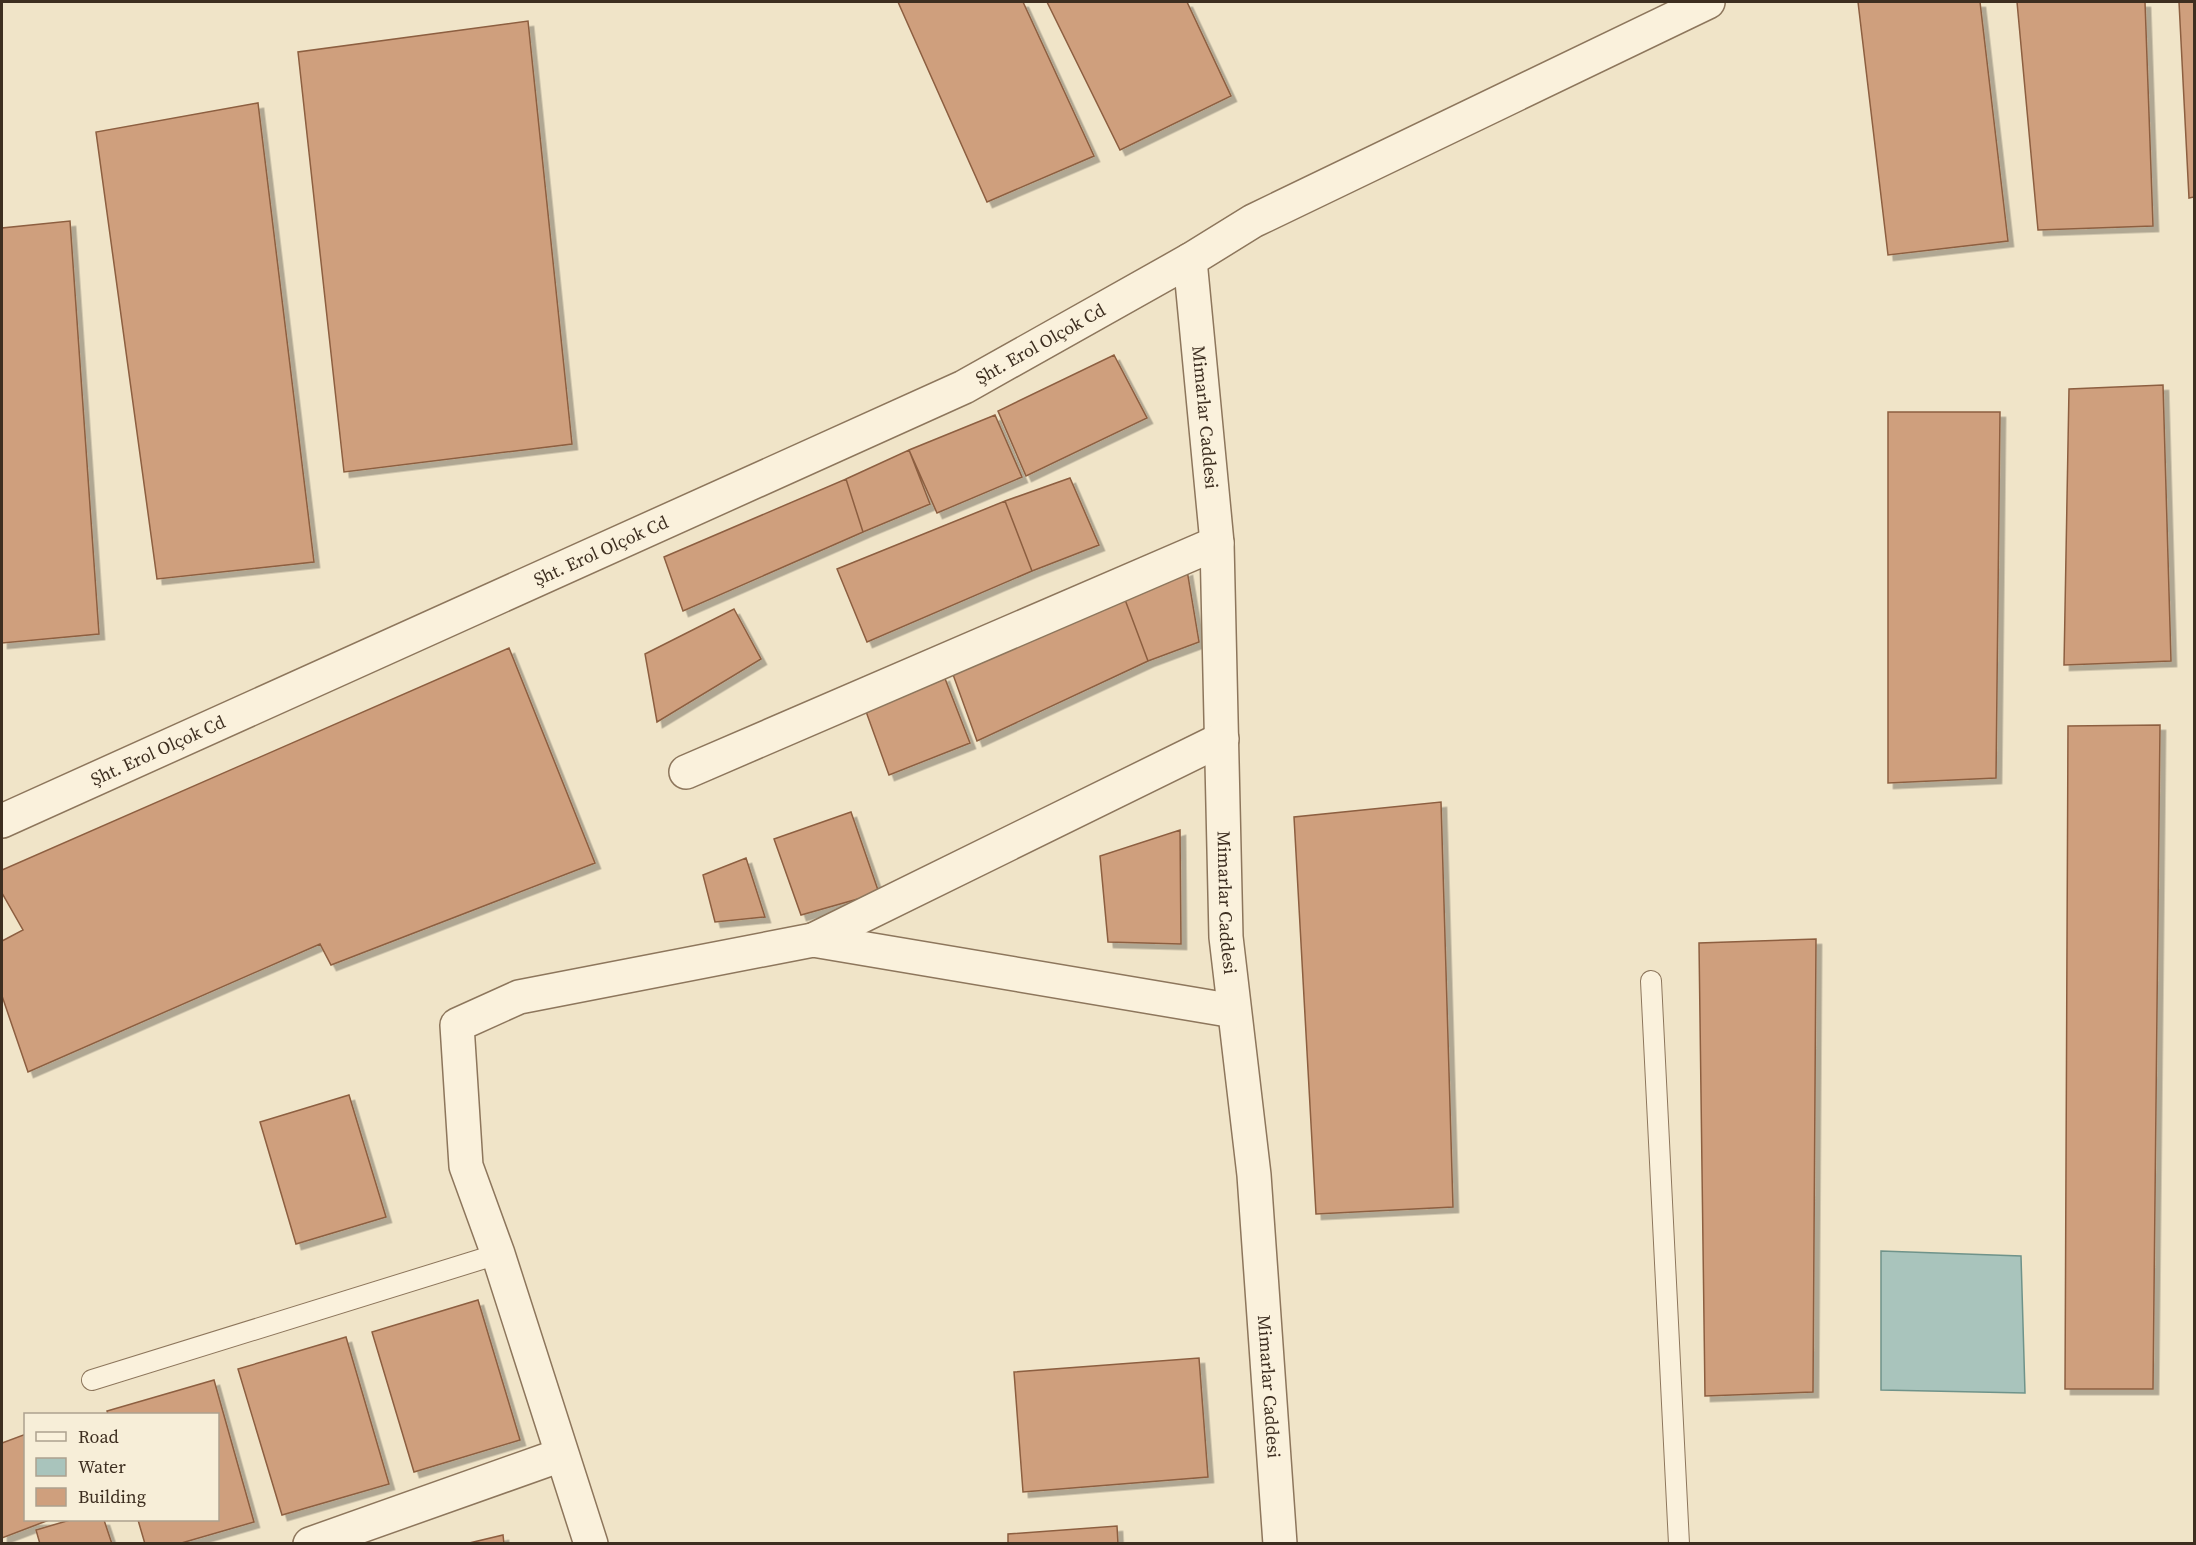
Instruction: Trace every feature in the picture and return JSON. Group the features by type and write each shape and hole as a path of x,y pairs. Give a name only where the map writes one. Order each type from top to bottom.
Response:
{"street":[{"name":"Şht. Erol Olçok Cd","path":"2,821 964,387 1190,260 1253,221 1708,2"},
{"name":"Mimarlar Caddesi","path":"1190,260 1217,543 1226,937 1254,1175 1280,1544"},
{"path":"686,772 1217,543"},
{"path":"591,1544 498,1254 466,1166 457,1025 519,998 813,940 1222,739"},
{"path":"813,940 1234,1011"},
{"path":"310,1544 561,1455"}],"lane":[{"path":"1651,981 1679,1544"},
{"path":"92,1380 498,1254"}],"water":[{"path":"1881,1251 2021,1256 2025,1393 1881,1390"}],"building":[{"path":"898,2 1023,2 1094,156 987,202"},
{"path":"1047,2 1187,2 1231,96 1120,150"},
{"path":"1858,2 1980,2 2008,241 1888,255"},
{"path":"2017,2 2145,2 2153,226 2038,230"},
{"path":"2179,2 2194,2 2194,197 2189,198"},
{"path":"528,21 572,444 344,472 298,52"},
{"path":"258,103 314,562 157,579 96,132"},
{"path":"70,221 99,634 2,643 2,228"},
{"path":"1114,355 1147,418 1026,476 998,411"},
{"path":"2163,385 2171,661 2064,665 2069,389"},
{"path":"1888,412 2000,412 1996,778 1888,783"},
{"path":"995,415 1022,477 937,513 909,450"},
{"path":"909,450 930,504 863,532 846,479"},
{"path":"1070,478 1099,545 1032,571 1005,501"},
{"path":"846,479 863,532 683,611 664,557"},
{"path":"1005,501 1032,571 867,642 837,569"},
{"path":"1187,570 1199,642 1148,661 1124,597"},
{"path":"1124,597 1148,661 977,741 951,669"},
{"path":"734,609 761,659 657,722 645,654"},
{"path":"509,648 595,863 331,965 320,944 28,1072 2,996 2,941 23,930 2,893 2,870"},
{"path":"944,676 970,743 889,775 864,706"},
{"path":"2160,725 2153,1389 2065,1389 2068,726"},
{"path":"1441,802 1453,1207 1316,1214 1294,817"},
{"path":"851,812 879,893 801,915 774,839"},
{"path":"1180,830 1181,944 1108,942 1100,856"},
{"path":"746,858 765,917 715,922 703,875"},
{"path":"1816,939 1813,1392 1705,1396 1699,943"},
{"path":"349,1095 386,1217 296,1244 260,1122"},
{"path":"478,1300 520,1440 414,1472 372,1332"},
{"path":"346,1337 389,1484 282,1515 238,1369"},
{"path":"1199,1358 1208,1477 1023,1492 1014,1372"},
{"path":"214,1380 254,1522 178,1544 145,1544 138,1521 219,1521 219,1413 108,1413 107,1411"},
{"path":"24,1435 24,1521 46,1521 2,1538 2,1443"},
{"path":"67,1521 104,1521 112,1544 40,1544 36,1530"},
{"path":"1117,1526 1118,1544 1008,1544 1008,1534"},
{"path":"503,1535 504,1544 465,1544"}]}
